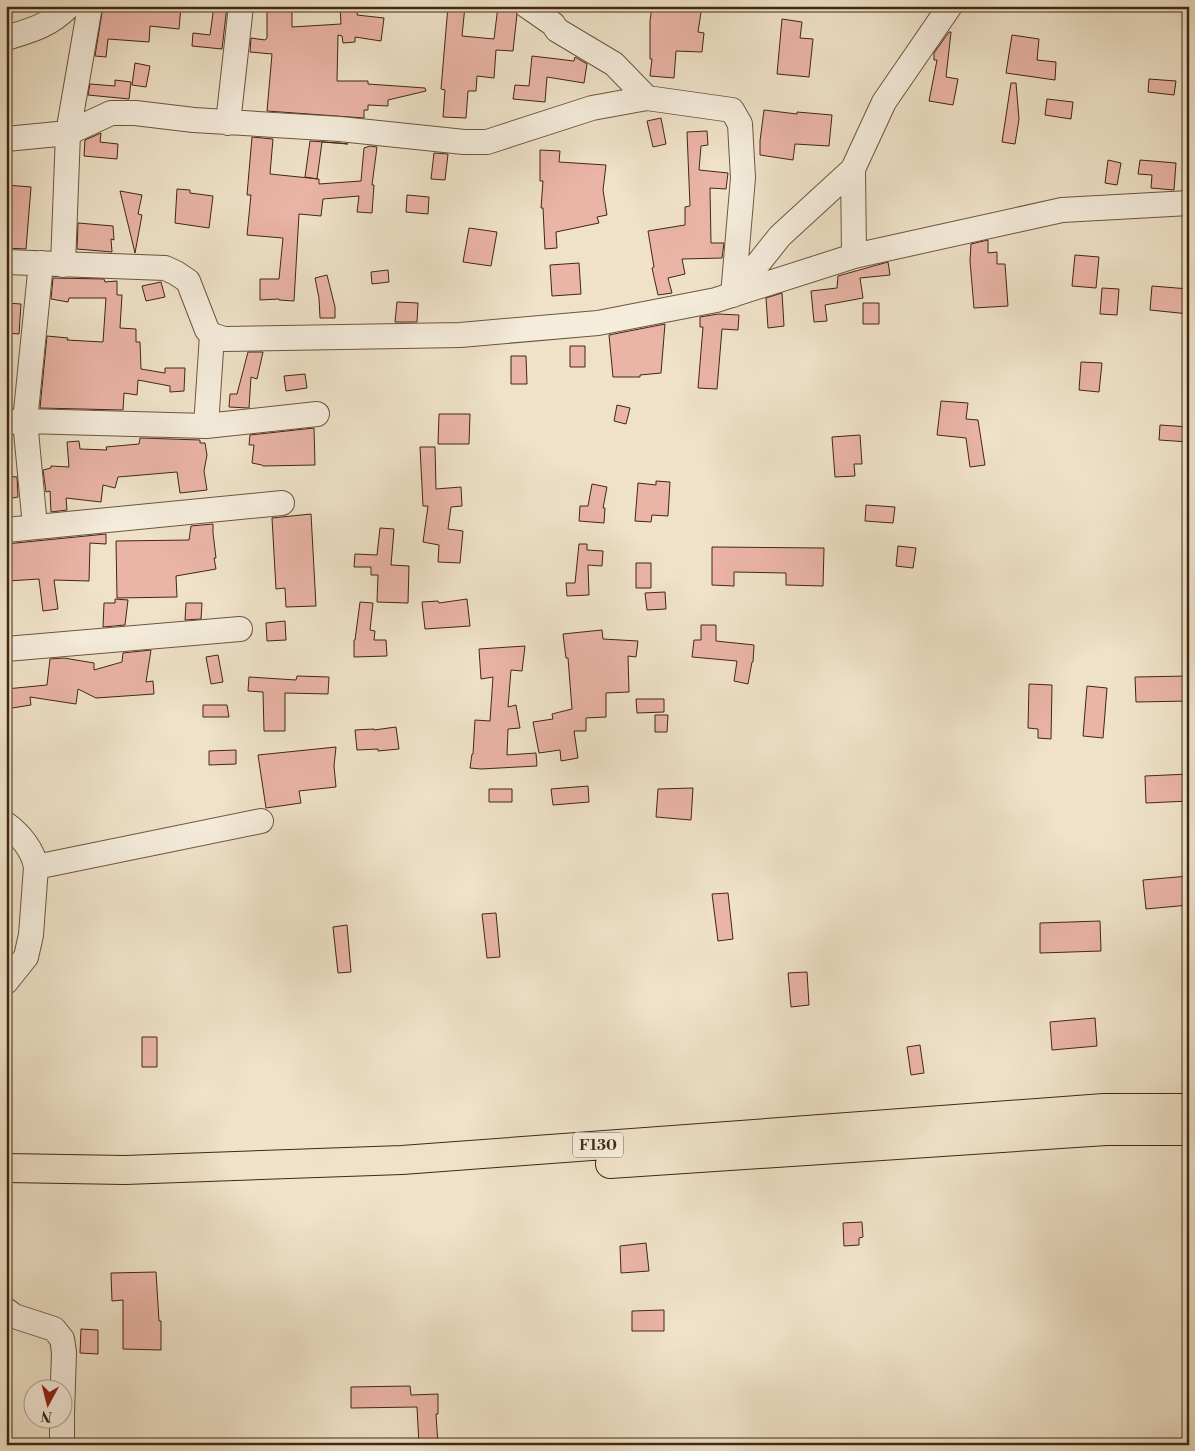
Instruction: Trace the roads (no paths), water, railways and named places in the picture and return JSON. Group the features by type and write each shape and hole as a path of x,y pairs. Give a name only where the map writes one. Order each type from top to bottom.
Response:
{"main road":[{"name":"F130","path":"6,1168 125,1170 402,1160 1104,1108 1189,1108"},
{"name":"F130","path":"6,1187 126,1188 408,1177 1106,1131 1189,1131"}],"street":[{"path":"6,38 38,28 57,18 69,6"},
{"path":"35,526 16,422 52,264 68,133 90,6"},
{"path":"228,123 241,6"},
{"path":"527,6 553,24 557,30 614,64 647,98"},
{"path":"733,295 780,236 853,169 884,102 950,6"},
{"path":"6,139 68,133 111,113 135,113 228,123 340,129 464,142 487,142 592,108 647,98 732,110 740,124 743,178 733,295"},
{"path":"853,169 854,256"},
{"path":"6,262 165,268 188,282 207,330 212,336 224,339 460,335 598,323 716,300 854,256 1062,210 1189,203"},
{"path":"206,426 212,336"},
{"path":"16,422 206,426 317,414"},
{"path":"6,530 282,503"},
{"path":"6,649 240,629"},
{"path":"36,866 261,821"},
{"path":"6,824 34,855 36,866 31,935 26,957 6,982"},
{"path":"6,1310 14,1316 54,1329 62,1339 64,1352 63,1378"},
{"path":"62,1428 62,1445"}]}
